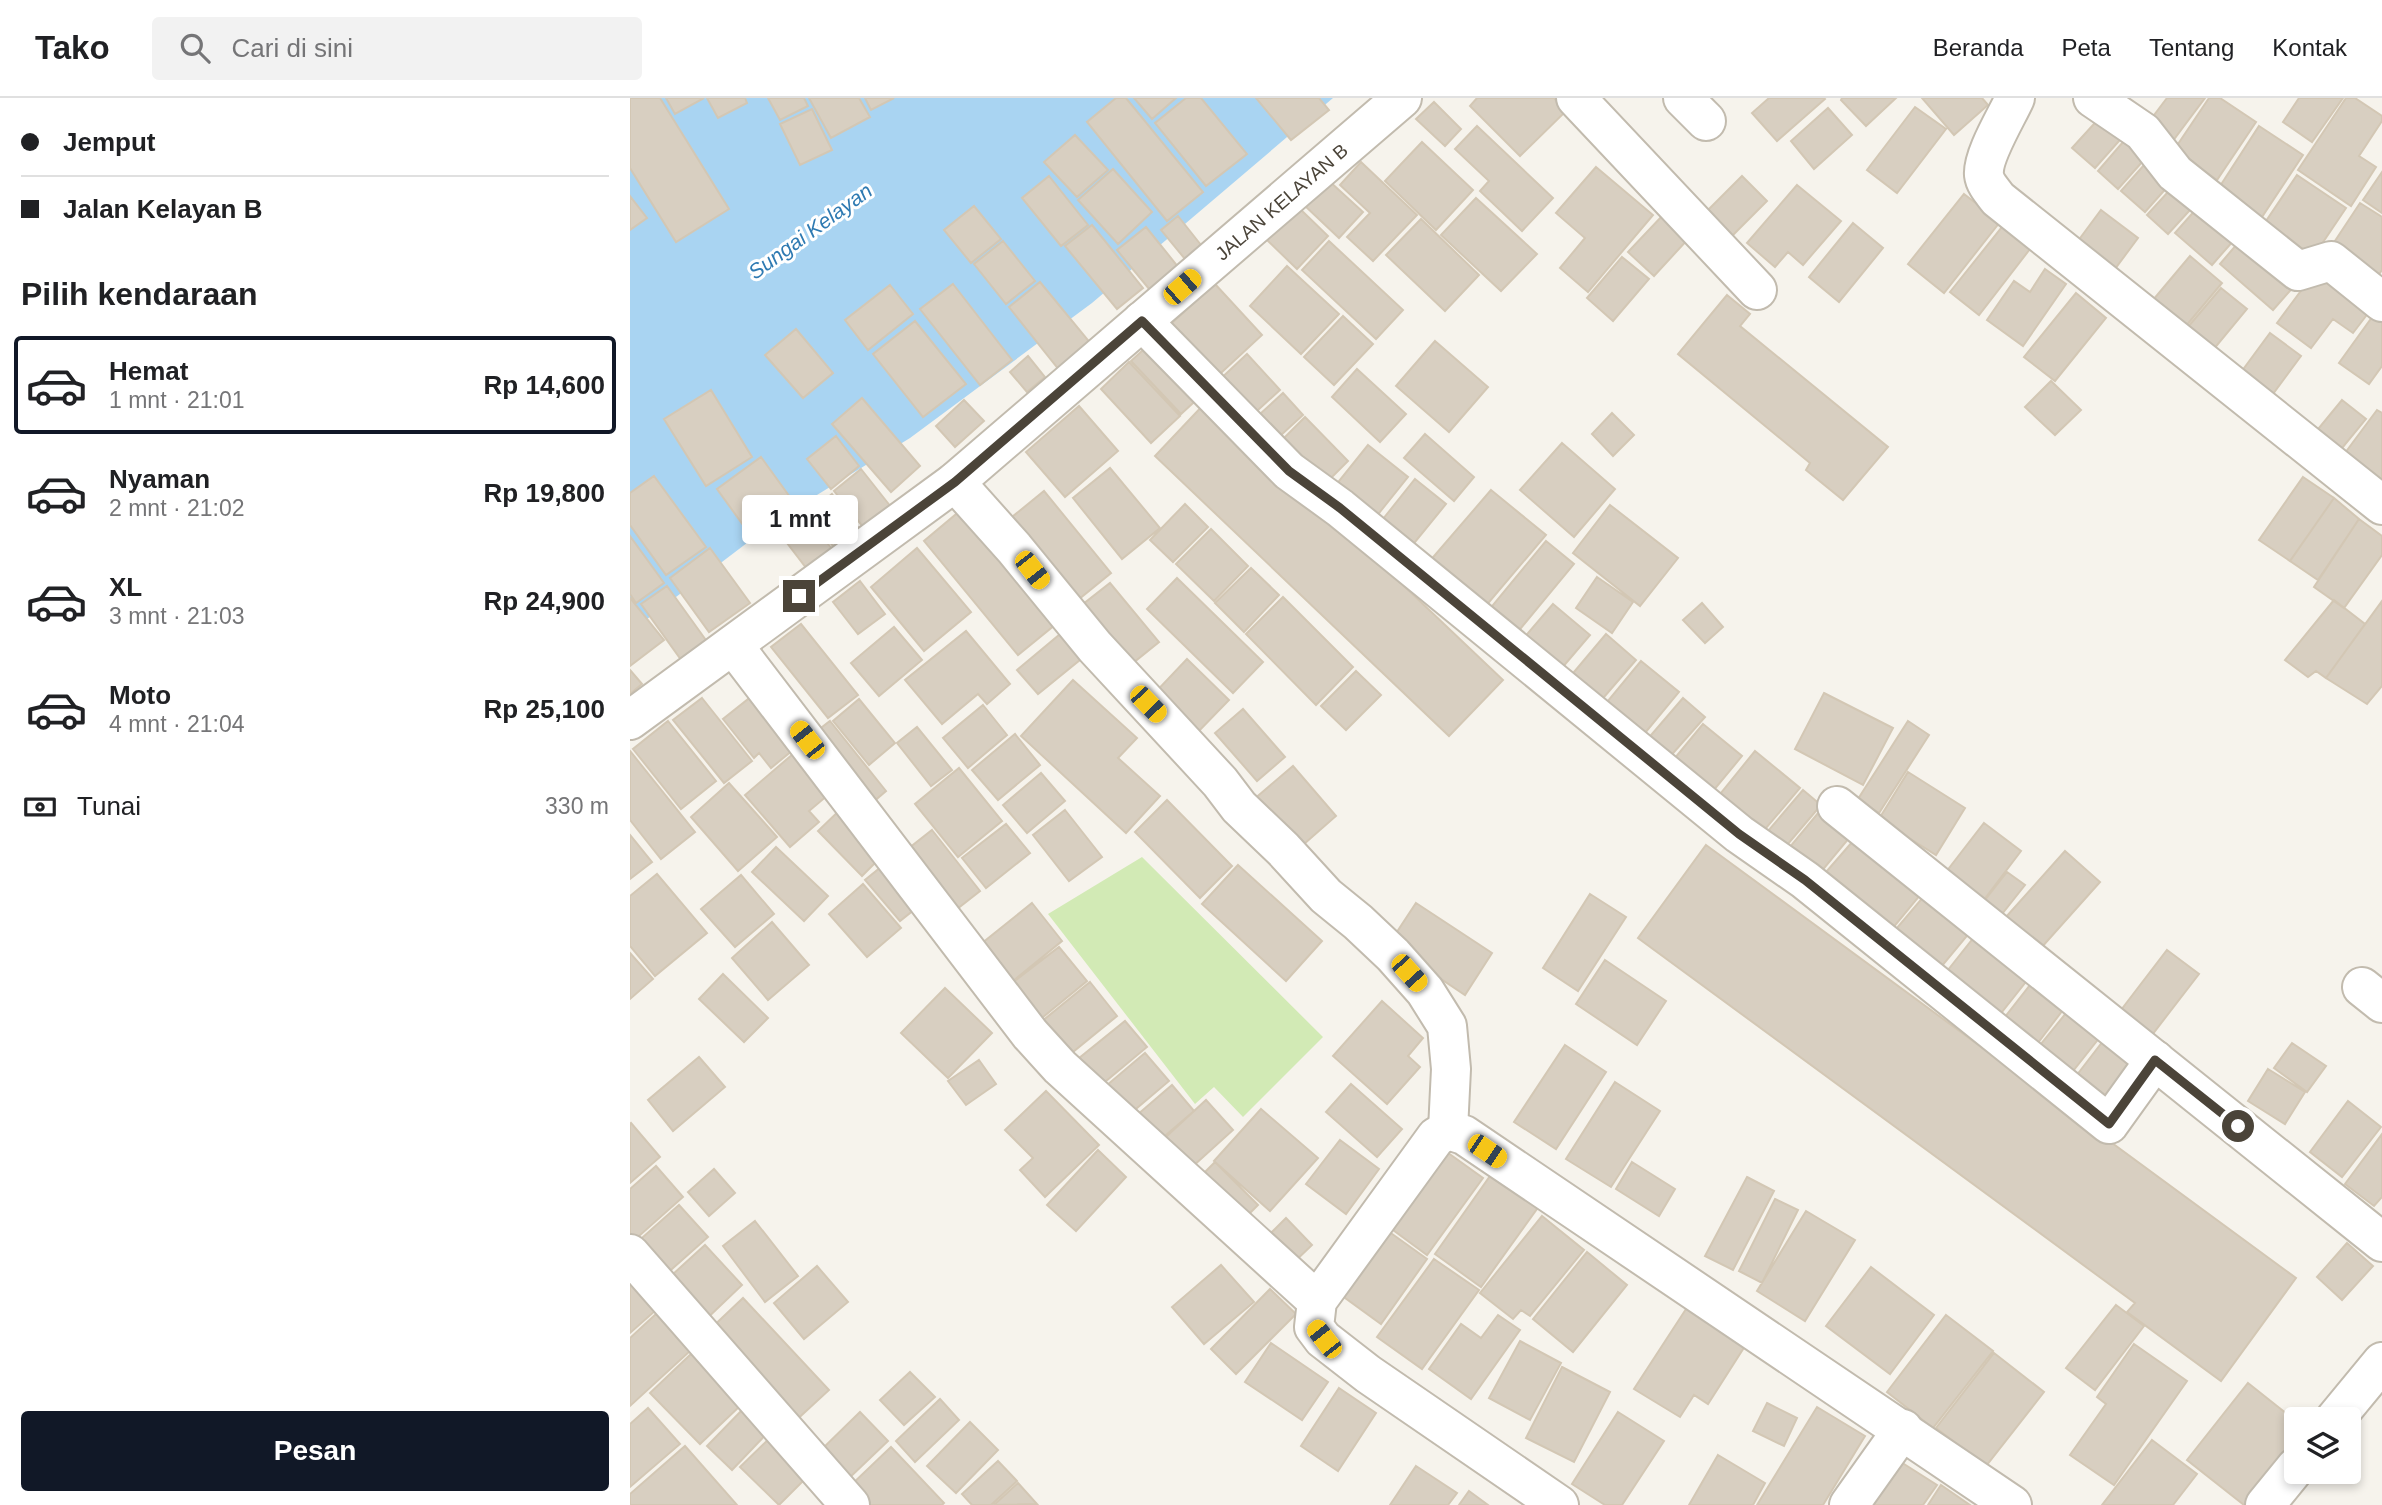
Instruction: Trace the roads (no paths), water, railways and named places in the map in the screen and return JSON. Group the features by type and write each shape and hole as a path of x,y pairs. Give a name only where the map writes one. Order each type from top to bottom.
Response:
{"street":[{"name":"JALAN KELAYAN B","path":"630,720 955,482 1402,98"},
{"path":"1576,98 1758,290"},
{"path":"2015,98 1986,160 1983,173 1998,199 2382,505"},
{"path":"2093,98 2143,132 2175,173 2298,271 2331,261 2382,302"},
{"path":"1142,321 1289,471 1340,508 1739,834 1805,880 2109,1124 2155,1060"},
{"path":"955,482 1014,548 1095,648 1220,782 1239,807 1283,849 1326,896 1393,956 1425,991 1447,1026 1451,1069 1448,1130"},
{"path":"733,645 1030,1034 1060,1067 1317,1301"},
{"path":"1837,806 2382,1242"},
{"path":"1559,1505 1341,1355 1314,1327 1317,1301 1436,1137 1448,1130 1464,1135 2012,1505"},
{"path":"630,1254 850,1505"},
{"path":"2345,1407 2382,1362"},
{"path":"1849,1505 1903,1429"},
{"path":"2265,1505 2284,1482"}],"water":[{"name":"Sungai Kelayan","path":"635,98 1333,98 1092,303 910,438 781,517 630,632 630,101"}]}
